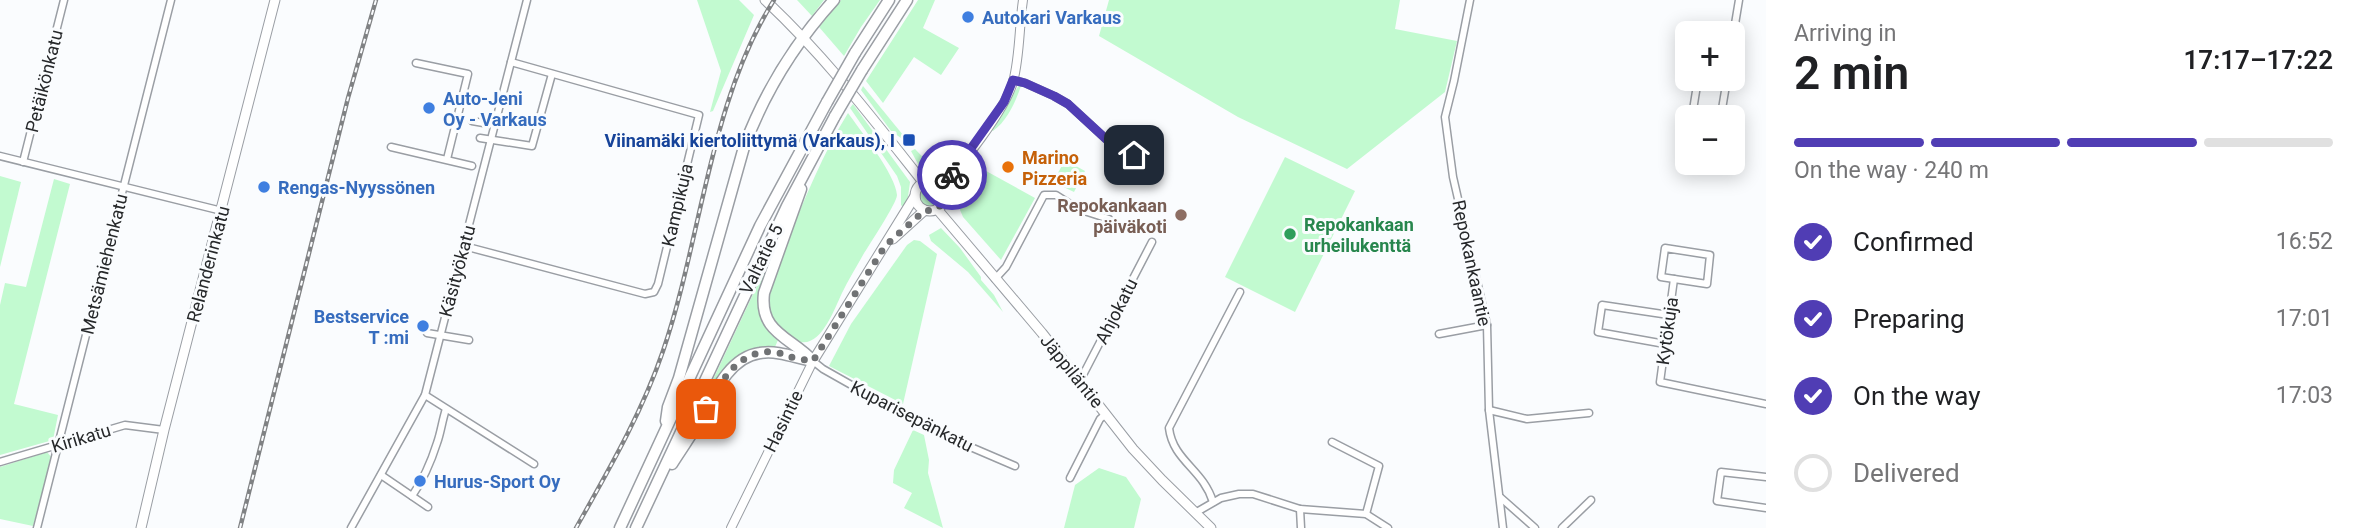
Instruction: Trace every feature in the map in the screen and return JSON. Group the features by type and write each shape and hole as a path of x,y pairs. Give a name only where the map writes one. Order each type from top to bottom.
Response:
{"highway":[{"path":"664,435 668,407 755,117 771,84 803,35 835,0"},
{"name":"Valtatie 5","path":"620,528 761,226 827,102 889,0"},
{"name":"Valtatie 5","path":"636,528 746,290 810,163 862,70 907,0"},
{"path":"810,163 763,302 765,315 774,330 802,348 813,361"},
{"path":"650,498 715,392 739,361 758,353 778,352 813,361"}],"main road":[{"name":"Relanderinkatu","path":"141,528 275,0"},
{"path":"765,0 803,35 832,68 923,182"},
{"path":"931,181 940,186 944,197 937,209 925,210 918,205 915,196 917,188 923,182 931,181"},
{"name":"Hasintie","path":"813,361 915,196"},
{"name":"Jäppiläntie","path":"937,209 1079,379 1140,457 1211,528"},
{"name":"Hasintie","path":"885,246 925,210"}],"street":[{"name":"Petäikönkatu","path":"23,162 64,0"},
{"name":"Metsämiehenkatu","path":"37,528 171,0"},
{"name":"Käsityökatu","path":"351,528 425,396 527,0"},
{"path":"940,186 949,178 1004,102 1013,80 1023,0"},
{"name":"Repokankaantie","path":"1470,0 1445,117 1453,177 1487,325 1489,410 1503,528"},
{"path":"1736,21 1739,0"},
{"path":"416,62 468,75 447,159"},
{"name":"Kampikuja","path":"464,246 645,294 654,292 658,284 699,115 511,62"},
{"path":"480,138 532,146 552,74"},
{"path":"1013,80 1068,104 1106,139 1158,167"},
{"path":"1696,91 1693,110 1721,115 1725,91"},
{"path":"472,121 495,125"},
{"path":"391,147 472,166"},
{"path":"0,156 222,211"},
{"path":"995,279 1006,267 1042,197 1047,194 1056,195 1077,209 1109,219"},
{"name":"Ahjokatu","path":"1079,379 1152,242"},
{"path":"1665,248 1710,255 1707,284 1674,279 1661,277 1665,248"},
{"name":"Kytökuja","path":"1674,279 1660,382 1766,404"},
{"path":"1213,502 1208,487 1178,454 1170,441 1169,428 1240,292"},
{"path":"1665,344 1598,332 1602,305 1669,315"},
{"path":"1439,334 1487,325"},
{"path":"427,333 469,340"},
{"name":"Kuparisepänkatu","path":"813,361 931,430 1014,466"},
{"name":"Hasintie","path":"730,528 813,361"},
{"path":"425,396 534,464"},
{"path":"412,496 434,451 446,409"},
{"path":"1489,410 1527,419 1589,413"},
{"path":"1070,478 1100,419 1106,414"},
{"name":"Kirikatu","path":"0,462 125,425 164,430"},
{"path":"1332,442 1379,466 1366,514"},
{"path":"1766,477 1721,472 1717,501 1766,509"},
{"path":"381,475 428,507"},
{"path":"1195,513 1213,502 1239,494 1253,494 1300,509 1366,514 1388,528"},
{"path":"1500,497 1535,528"},
{"path":"1562,528 1591,500"},
{"path":"1300,509 1301,528"}],"green space":[{"path":"697,0 739,0 754,15 713,111 710,112 721,71"},
{"path":"797,0 824,0 812,16"},
{"path":"841,0 880,0 844,56 819,27"},
{"path":"918,0 935,0 923,28 959,48 941,75 914,57 883,103 866,81"},
{"path":"1109,0 1400,0 1395,29 1457,41 1445,92 1347,169 1238,117 1099,36"},
{"path":"1019,85 1021,86 1010,111 993,131 991,129"},
{"path":"863,86 903,135 901,138 891,131 861,90"},
{"path":"853,104 910,182 904,208 901,205 901,187 897,176 850,108"},
{"path":"848,113 891,176 897,195 822,331 807,342 797,341 771,317 767,309 767,296 777,265 815,176"},
{"path":"915,149 940,175 929,174 922,169 911,151"},
{"name":"Repokankaan urheilukenttä","path":"1285,157 1355,191 1295,312 1225,277"},
{"path":"1065,160 1085,171 1074,192 1053,182"},
{"path":"977,166 1035,198 1001,260 963,217 958,205 973,167"},
{"path":"0,176 21,182 0,267"},
{"path":"54,179 70,184 14,404 58,415 53,440 0,455 0,305 5,283 26,287"},
{"path":"929,186 936,189 939,196 936,203 929,206 922,203 919,196 922,189"},
{"path":"941,228 960,248 1003,312 968,272 931,241 929,235"},
{"path":"914,240 920,241 937,254 903,404 829,366 851,324 907,245"},
{"path":"776,245 764,283 760,307 768,330 778,340 775,347 750,350 735,359 720,378 688,433"},
{"path":"913,430 924,435 929,460 928,473 943,528 904,508 912,493 893,483 894,470"},
{"path":"47,452 52,458 33,526 0,519 0,467"},
{"path":"1099,468 1126,477 1141,499 1134,528 1064,528 1075,485"}],"railway":[{"path":"240,528 348,98 376,0"},
{"path":"576,528 624,441 655,374 688,263 721,126 752,40 774,0"}],"way so far":[{"path":"706,409 725,377 739,361 752,355 778,352 813,361 885,246 925,210 940,207 944,201 943,189 940,186 952,175"}],"place":[{"name":"Autokari Varkaus","path":"968,17"},
{"name":"Auto-Jeni Oy - Varkaus","path":"429,108"},
{"name":"Viinamäki kiertoliittymä (Varkaus), I","path":"909,140"},
{"name":"Marino Pizzeria","path":"1008,167"},
{"name":"Rengas-Nyyssönen","path":"264,187"},
{"name":"Repokankaan päiväkoti","path":"1181,215"},
{"name":"Repokankaan urheilukenttä","path":"1290,234"},
{"name":"Bestservice T :mi","path":"423,326"},
{"name":"Hurus-Sport Oy","path":"420,481"}],"route":[{"path":"952,175 1004,102 1013,80 1068,104 1106,139 1134,155"}]}
